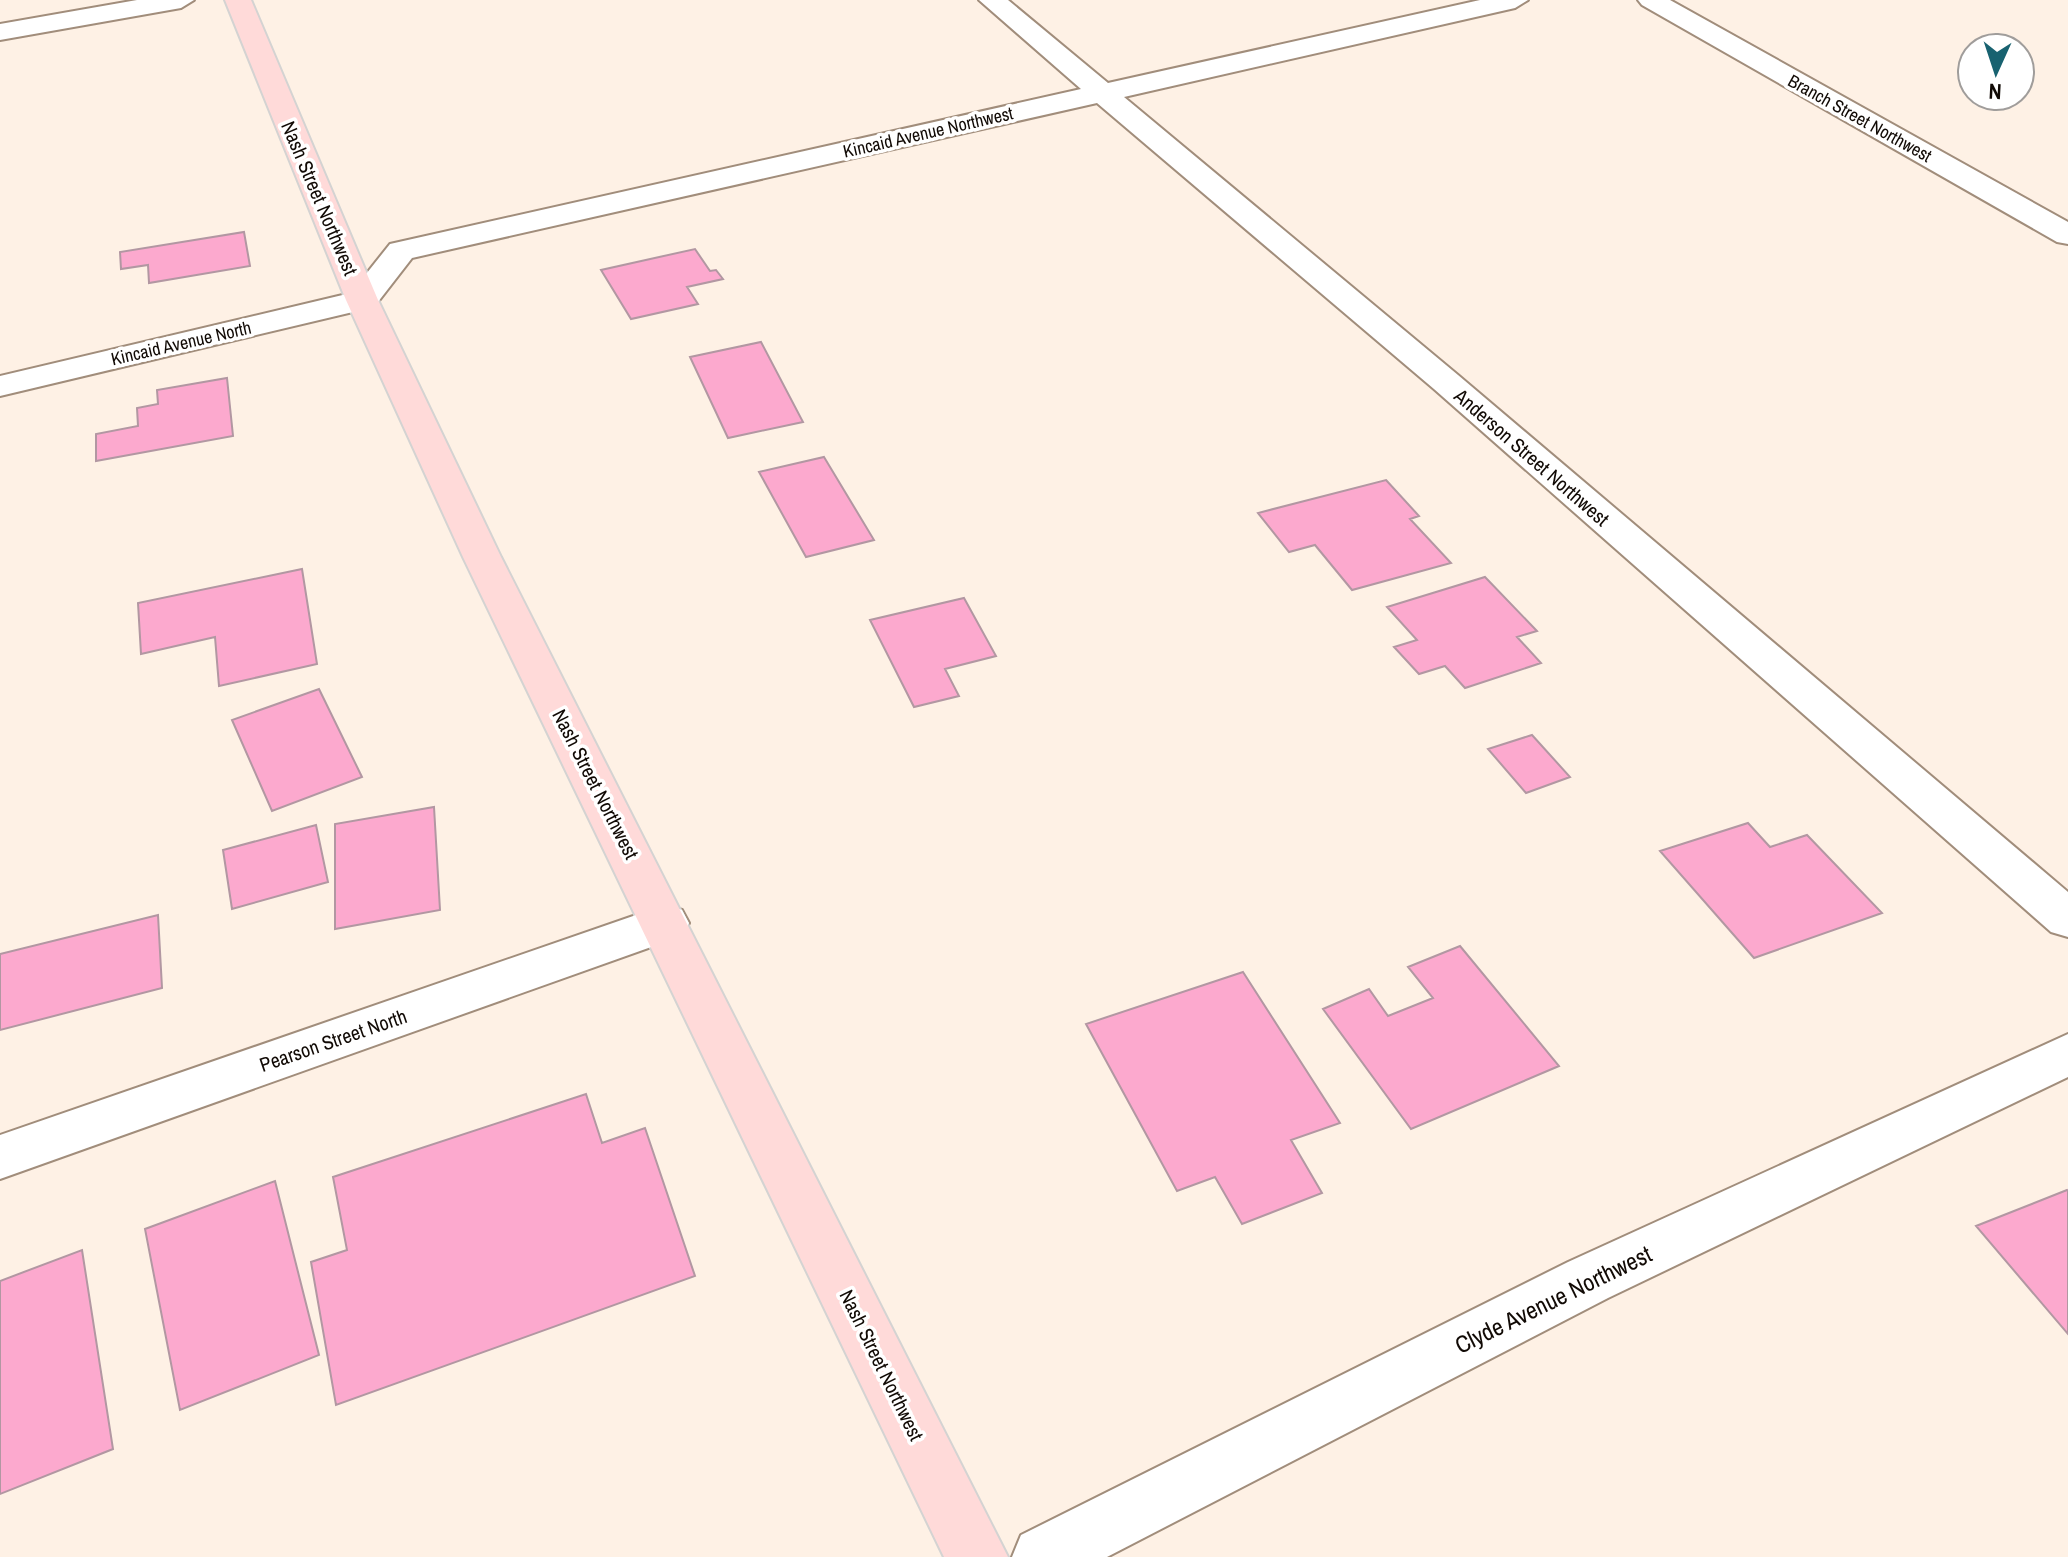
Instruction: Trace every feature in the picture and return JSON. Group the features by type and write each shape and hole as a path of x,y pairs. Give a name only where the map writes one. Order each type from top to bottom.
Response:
{"main road":[{"name":"Nash Street Northwest","path":"238,0 362,300 482,557 977,1557"}],"street":[{"path":"0,32 181,0"},
{"name":"Anderson Street Northwest","path":"992,0 1458,393 2068,919"},
{"name":"Kincaid Avenue Northwest","path":"362,300 401,251 1515,0"},
{"name":"Branch Street Northwest","path":"1651,0 2068,235"},
{"name":"Kincaid Avenue North","path":"0,386 362,300"},
{"name":"Pearson Street North","path":"0,1157 665,923"},
{"name":"Clyde Avenue Northwest","path":"1043,1557 1588,1280 2068,1054"}],"building":[{"path":"244,232 250,266 149,283 148,265 121,269 120,252"},
{"path":"695,249 710,271 716,270 723,279 687,287 698,304 631,319 601,270"},
{"path":"761,342 803,422 728,438 690,357"},
{"path":"227,378 233,436 96,461 96,434 138,426 137,408 158,404 157,390"},
{"path":"824,457 874,540 806,557 759,472"},
{"path":"1386,480 1419,516 1410,519 1451,563 1352,590 1315,545 1289,552 1258,513"},
{"path":"302,569 317,664 219,686 215,637 141,654 138,603"},
{"path":"1485,577 1537,631 1517,637 1541,663 1465,688 1445,666 1419,674 1394,647 1417,640 1387,607"},
{"path":"964,598 996,656 945,669 959,696 914,707 870,620"},
{"path":"319,689 362,777 272,811 232,720"},
{"path":"1532,735 1570,777 1526,793 1488,749"},
{"path":"434,807 440,910 335,929 335,824"},
{"path":"1748,823 1770,847 1807,835 1882,913 1754,958 1660,851"},
{"path":"316,825 328,882 232,909 223,850"},
{"path":"158,915 162,988 0,1030 0,954"},
{"path":"1460,946 1559,1066 1411,1129 1323,1009 1369,989 1388,1016 1433,998 1408,967"},
{"path":"1243,972 1340,1123 1291,1140 1322,1193 1242,1224 1215,1177 1177,1191 1086,1024"},
{"path":"586,1094 602,1143 645,1128 695,1276 336,1405 311,1262 347,1250 333,1177"},
{"path":"275,1181 319,1355 180,1410 145,1229"},
{"path":"2068,1191 2068,1334 1976,1226"},
{"path":"82,1250 113,1449 0,1494 0,1281"}]}
